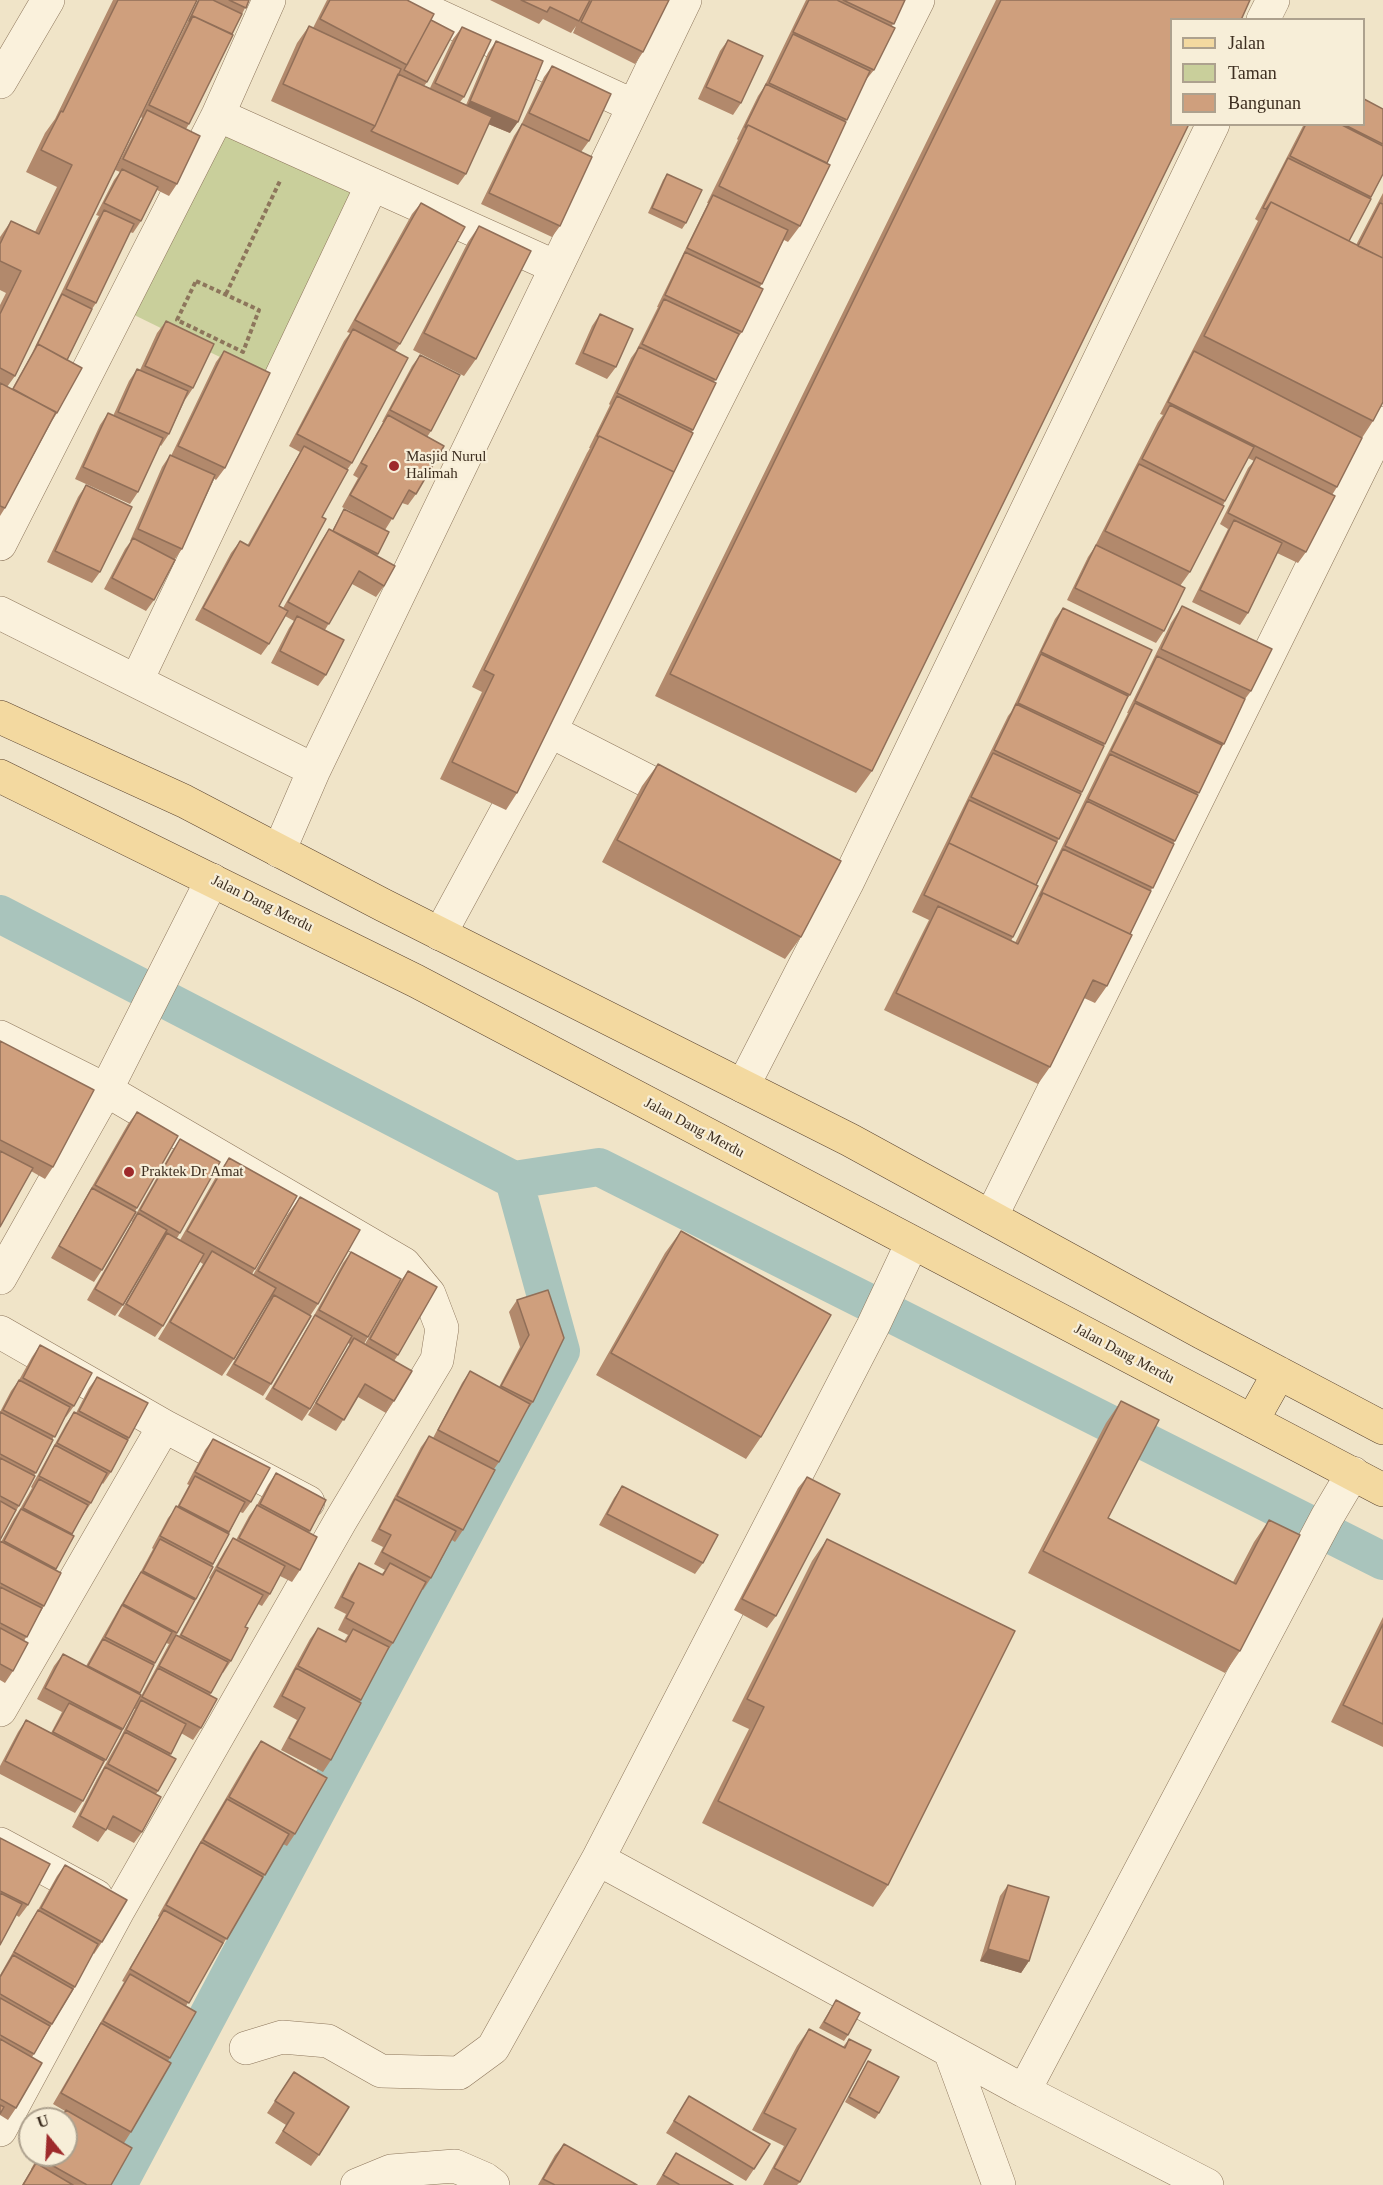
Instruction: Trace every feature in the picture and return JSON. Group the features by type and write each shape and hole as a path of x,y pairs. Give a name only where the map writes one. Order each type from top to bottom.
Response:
{"main road":[{"path":"0,717 184,801 440,934 850,1140 1383,1428"},
{"name":"Jalan Dang Merdu","path":"0,776 416,981 1383,1490"},
{"path":"1252,1421 1279,1373"}],"street":[{"path":"0,82 48,0"},
{"path":"0,544 218,115 269,0"},
{"path":"404,0 442,8 634,106"},
{"path":"279,851 314,770 684,0"},
{"path":"440,934 550,731 918,0"},
{"path":"1264,18 1273,0"},
{"path":"218,115 556,267"},
{"path":"743,1086 836,878 1212,126"},
{"path":"137,680 372,185"},
{"path":"992,1217 1383,423"},
{"path":"0,613 314,770"},
{"path":"550,731 709,813"},
{"path":"0,1278 106,1090 212,880"},
{"path":"0,1037 106,1090 404,1264 429,1294 442,1328 436,1360 341,1520 119,1909 0,2130"},
{"path":"246,2048 282,2037 328,2041 381,2071 459,2073 493,2048 598,1859 873,1326 912,1243"},
{"path":"0,1332 164,1426 341,1520"},
{"path":"0,1710 164,1426"},
{"path":"1024,2091 1320,1530 1353,1473"},
{"path":"0,1844 119,1909"},
{"path":"598,1859 1024,2091 1207,2185"},
{"path":"950,2050 999,2185"},
{"path":"357,2185 391,2171 455,2166 493,2185"}],"path":[{"path":"226,294 295,150"},
{"path":"196,281 226,294 259,310 243,352 177,320 196,281"}],"green space":[{"path":"218,115 372,185 277,385 120,308"}],"building":[{"path":"118,0 197,0 15,376 0,368 0,314 21,271 0,261 0,244 11,221 39,234 72,165 41,150 61,111 63,112"},
{"path":"199,0 213,0 242,14 232,34 193,16 189,21"},
{"path":"229,0 249,0 246,8"},
{"path":"330,0 407,0 434,14 407,65 320,19"},
{"path":"521,0 590,0 579,21 550,7 547,12"},
{"path":"592,0 669,0 643,52 581,22"},
{"path":"809,0 837,0 895,28 874,70 793,32"},
{"path":"843,0 905,0 894,24"},
{"path":"1001,0 1250,0 1242,18 1170,18 1170,126 1188,126 872,771 670,674"},
{"path":"193,16 233,35 189,124 149,105"},
{"path":"431,20 454,32 427,82 404,70"},
{"path":"309,26 401,69 375,126 283,84"},
{"path":"462,27 491,40 464,97 435,83"},
{"path":"793,34 870,71 847,120 769,83"},
{"path":"728,40 763,56 741,103 706,87"},
{"path":"496,41 543,61 518,122 470,101"},
{"path":"552,66 611,94 589,141 529,113"},
{"path":"398,74 492,117 466,174 371,131"},
{"path":"766,84 846,122 827,163 748,125 745,127"},
{"path":"1365,100 1383,109 1383,144 1347,126 1365,126"},
{"path":"147,110 200,136 177,184 123,159"},
{"path":"522,124 592,157 560,226 489,193"},
{"path":"748,125 830,165 800,226 719,186"},
{"path":"1305,126 1344,126 1383,146 1383,174 1371,197 1290,156"},
{"path":"1288,158 1371,199 1349,241 1271,202 1266,209 1263,208"},
{"path":"122,169 158,187 141,221 104,203"},
{"path":"667,174 702,190 686,223 652,208"},
{"path":"713,195 788,230 762,284 687,248"},
{"path":"1271,202 1383,258 1383,402 1373,421 1204,336"},
{"path":"421,203 465,227 400,344 355,320"},
{"path":"1380,203 1383,204 1383,258 1358,246"},
{"path":"104,210 134,224 96,303 66,289"},
{"path":"479,226 531,251 476,359 424,333"},
{"path":"685,252 763,289 742,332 665,295"},
{"path":"62,294 92,309 67,360 38,344 36,347"},
{"path":"664,299 739,334 716,380 642,344"},
{"path":"600,314 633,329 616,367 583,353"},
{"path":"166,321 214,344 193,388 145,366"},
{"path":"353,329 408,358 352,463 297,434"},
{"path":"38,344 82,368 57,413 13,389"},
{"path":"639,347 716,383 693,430 617,393"},
{"path":"224,351 270,373 225,468 178,446"},
{"path":"1194,351 1362,438 1337,487 1168,402"},
{"path":"420,355 460,375 431,431 390,410"},
{"path":"137,369 188,391 169,434 118,412"},
{"path":"0,383 56,412 5,508 0,506"},
{"path":"617,396 693,433 674,472 597,436"},
{"path":"1170,405 1254,447 1225,501 1142,459"},
{"path":"108,413 163,438 138,492 83,467"},
{"name":"Masjid Nurul Halimah","path":"388,415 444,446 416,494 409,490 393,519 350,495 367,466 361,463"},
{"path":"599,436 674,472 517,793 452,762 494,675 484,670"},
{"path":"304,446 348,470 322,517 326,519 279,606 288,611 269,644 203,608 240,541 249,546"},
{"path":"170,455 215,475 182,549 138,529"},
{"path":"1256,457 1335,496 1306,552 1228,513"},
{"path":"1139,464 1224,506 1190,572 1105,531"},
{"path":"86,485 132,507 100,572 55,551"},
{"path":"344,509 389,532 378,554 333,531"},
{"path":"1234,520 1282,543 1248,613 1200,590"},
{"path":"329,529 395,566 384,586 359,571 329,624 288,602"},
{"path":"133,538 175,560 154,600 112,578"},
{"path":"1096,545 1185,588 1164,631 1075,588"},
{"path":"1182,606 1272,649 1251,691 1161,649"},
{"path":"1063,608 1152,650 1130,695 1041,652"},
{"path":"297,616 344,640 326,675 280,651"},
{"path":"1041,654 1128,696 1105,744 1018,703"},
{"path":"1157,656 1245,699 1224,744 1135,701"},
{"path":"1135,703 1222,745 1199,793 1111,751"},
{"path":"1016,704 1104,746 1082,792 994,750"},
{"path":"993,753 1081,794 1059,839 971,797"},
{"path":"1110,754 1198,795 1175,841 1088,799"},
{"path":"658,764 841,861 801,937 617,840"},
{"path":"969,800 1057,842 1036,885 949,843 947,847"},
{"path":"1087,801 1174,844 1153,888 1065,846"},
{"path":"949,843 1038,886 1013,937 924,895"},
{"path":"1063,849 1151,891 1130,934 1043,893 1040,896"},
{"path":"1043,893 1132,935 1107,986 1093,980 1050,1067 896,993 938,906 1018,944"},
{"path":"0,1041 94,1090 53,1167 0,1140"},
{"name":"Praktek Dr Amat","path":"137,1112 178,1136 137,1208 95,1185"},
{"path":"180,1139 220,1162 180,1233 140,1210"},
{"path":"0,1151 33,1168 0,1227"},
{"path":"229,1158 297,1196 255,1269 187,1231"},
{"path":"92,1188 136,1212 102,1270 59,1246"},
{"path":"300,1197 360,1230 318,1304 258,1271"},
{"path":"138,1213 167,1230 123,1305 95,1289"},
{"path":"681,1231 831,1315 761,1437 611,1353"},
{"path":"167,1233 204,1254 163,1326 126,1304"},
{"path":"212,1251 276,1288 234,1359 170,1322"},
{"path":"351,1252 401,1279 368,1337 319,1310"},
{"path":"408,1271 437,1287 398,1355 370,1339"},
{"path":"548,1290 564,1338 533,1402 501,1386 529,1335 517,1300"},
{"path":"274,1295 311,1316 271,1384 234,1364"},
{"path":"315,1315 352,1336 310,1409 273,1388"},
{"path":"354,1338 412,1371 394,1401 365,1384 344,1420 316,1403"},
{"path":"40,1345 92,1373 74,1406 23,1378"},
{"path":"470,1371 530,1404 499,1462 438,1430"},
{"path":"97,1377 148,1403 129,1438 79,1411"},
{"path":"19,1380 70,1407 55,1437 3,1410"},
{"path":"1121,1401 1159,1420 1108,1518 1236,1584 1269,1520 1300,1535 1240,1651 1043,1551"},
{"path":"0,1412 53,1440 36,1473 0,1454"},
{"path":"74,1412 128,1440 111,1472 57,1443"},
{"path":"429,1436 495,1470 463,1530 397,1496"},
{"path":"213,1439 270,1468 251,1502 195,1472"},
{"path":"55,1445 107,1473 91,1503 39,1476"},
{"path":"0,1458 35,1476 19,1506 0,1496"},
{"path":"276,1473 326,1500 310,1531 260,1504"},
{"path":"195,1476 245,1502 229,1532 179,1506"},
{"path":"807,1477 840,1494 776,1616 742,1599"},
{"path":"39,1479 88,1505 72,1534 23,1508"},
{"path":"622,1486 718,1535 703,1563 607,1514"},
{"path":"395,1499 456,1531 431,1578 382,1552 391,1535 379,1529"},
{"path":"0,1501 16,1510 0,1540"},
{"path":"257,1505 317,1537 300,1570 239,1538"},
{"path":"176,1506 229,1534 213,1564 160,1536"},
{"path":"21,1509 74,1536 56,1569 4,1541"},
{"path":"233,1538 285,1566 270,1594 217,1567"},
{"path":"160,1539 213,1567 196,1599 143,1571"},
{"path":"827,1539 1015,1631 888,1885 718,1801 764,1707 747,1699"},
{"path":"0,1541 61,1573 44,1606 0,1583"},
{"path":"359,1563 383,1575 390,1563 426,1582 393,1643 346,1618 354,1603 342,1597"},
{"path":"216,1570 263,1595 245,1627 248,1628 231,1661 181,1635"},
{"path":"141,1572 195,1600 177,1633 123,1604"},
{"path":"0,1587 42,1608 27,1637 0,1623"},
{"path":"122,1605 172,1632 155,1663 105,1637"},
{"path":"1383,1624 1383,1724 1343,1705"},
{"path":"0,1628 28,1643 13,1671 0,1664"},
{"path":"318,1628 346,1642 353,1629 389,1647 361,1700 298,1666"},
{"path":"176,1635 228,1662 211,1693 159,1666"},
{"path":"103,1639 154,1665 140,1693 88,1666"},
{"path":"63,1654 141,1695 123,1729 45,1688"},
{"path":"158,1668 217,1699 201,1728 142,1697"},
{"path":"296,1668 361,1703 331,1760 289,1738 305,1708 282,1696"},
{"path":"141,1700 186,1724 171,1754 126,1730"},
{"path":"69,1703 122,1730 106,1760 53,1732"},
{"path":"26,1720 104,1761 83,1801 5,1761"},
{"path":"125,1732 176,1759 158,1791 108,1764"},
{"path":"261,1741 327,1778 295,1834 229,1797"},
{"path":"105,1767 161,1797 142,1832 113,1816 106,1830 80,1816"},
{"path":"227,1799 289,1834 265,1875 203,1840"},
{"path":"0,1838 50,1864 28,1905 0,1891"},
{"path":"201,1842 263,1877 227,1939 166,1905"},
{"path":"65,1865 127,1900 102,1942 41,1908"},
{"path":"1008,1885 1049,1897 1029,1961 988,1949"},
{"path":"0,1893 22,1904 0,1945"},
{"path":"38,1910 98,1944 75,1987 14,1952"},
{"path":"164,1910 223,1943 189,2003 130,1969"},
{"path":"13,1955 73,1989 52,2024 0,1994 0,1977"},
{"path":"130,1974 196,2012 170,2058 103,2021"},
{"path":"0,1998 50,2026 34,2054 0,2035"},
{"path":"836,2000 860,2013 848,2035 824,2022"},
{"path":"101,2023 171,2063 131,2132 61,2093"},
{"path":"809,2029 845,2048 849,2039 871,2050 800,2182 774,2168 796,2129 764,2113"},
{"path":"0,2039 42,2063 16,2108 0,2099"},
{"path":"868,2061 899,2077 879,2113 849,2097"},
{"path":"294,2072 349,2107 319,2155 283,2131 294,2113 275,2101"},
{"path":"689,2096 770,2144 754,2169 674,2121"},
{"path":"78,2117 132,2148 111,2185 87,2185 55,2167 78,2167"},
{"path":"564,2144 637,2185 555,2185 543,2179"},
{"path":"676,2153 733,2185 680,2185 663,2175"},
{"path":"34,2167 43,2167 73,2185 23,2185"}],"waterway":[{"path":"0,914 514,1180 599,1167 1383,1561"},
{"path":"118,2185 561,1351 514,1180"}],"place":[{"name":"Masjid Nurul Halimah","path":"394,466"},
{"name":"Praktek Dr Amat","path":"129,1172"}]}
